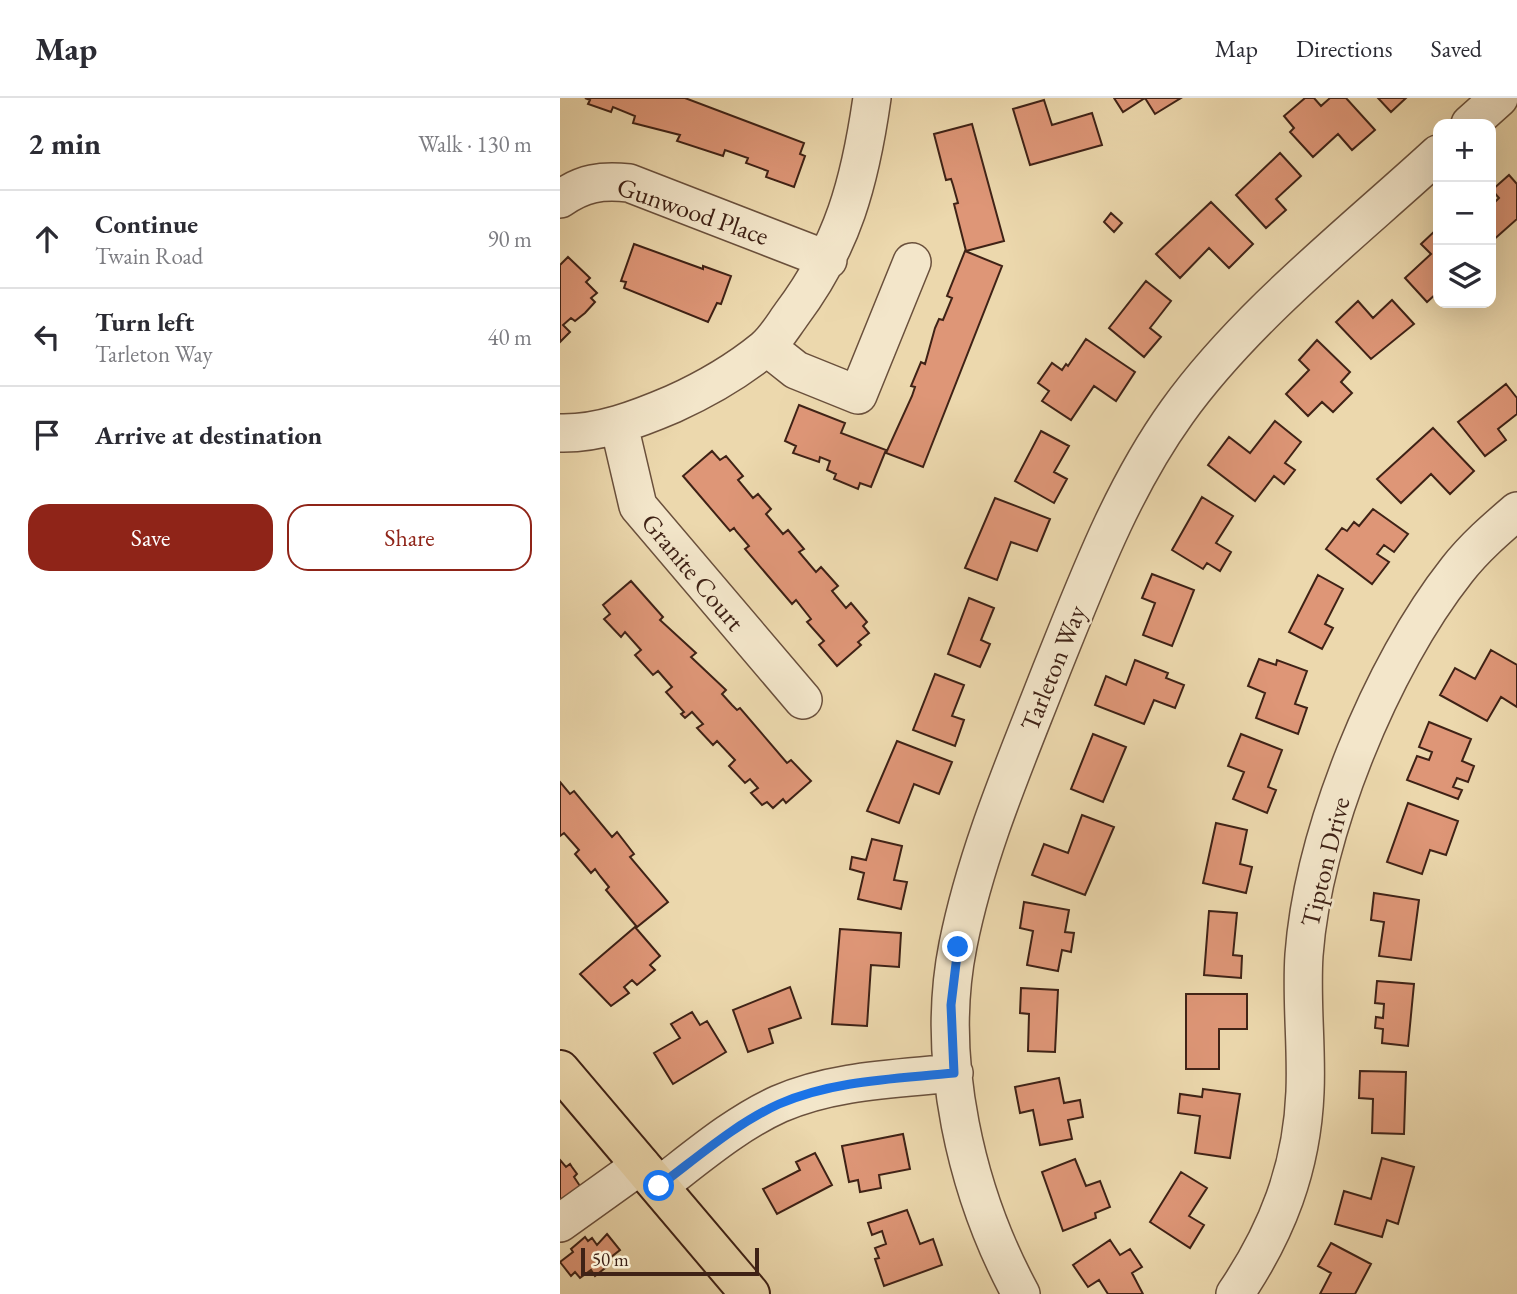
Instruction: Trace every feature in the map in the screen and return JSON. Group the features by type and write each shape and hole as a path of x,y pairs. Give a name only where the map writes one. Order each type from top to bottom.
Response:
{"main road":[{"path":"561,1072 750,1294"}],"street":[{"path":"560,433 619,425 697,393 727,376 767,347 828,260 850,211 861,174 872,98"},
{"path":"1476,119 1499,98"},
{"name":"Tarleton Way","path":"1021,1294 1006,1267 983,1205 965,1143 954,1073 951,1005 958,947 975,874 1000,800 1099,551 1134,481 1177,411 1223,356 1268,309 1433,158"},
{"name":"Gunwood Place","path":"560,200 588,184 605,181 629,183 828,260"},
{"path":"767,347 796,370 858,395 912,262"},
{"name":"Granite Court","path":"619,425 638,506 803,700"},
{"name":"Tipton Drive","path":"1235,1294 1259,1259 1275,1227 1294,1173 1305,1093 1304,957 1310,897 1339,795 1399,656 1458,569 1517,511"},
{"path":"560,1223 780,1104 821,1090 862,1082 954,1073"}],"building":[{"path":"585,98 685,98 804,143 800,154 805,156 794,187 766,177 768,171 746,163 748,158 725,150 723,156 677,141 680,135 633,123 635,116 613,107 611,112 588,104 590,100"},
{"path":"1114,98 1145,98 1123,112"},
{"path":"1145,98 1181,98 1155,114"},
{"path":"1305,98 1314,98 1321,106 1330,98 1346,98 1375,130 1352,150 1338,134 1313,157 1290,132 1294,128 1284,116"},
{"path":"1378,98 1406,98 1391,112"},
{"path":"1044,100 1052,125 1092,113 1102,145 1030,165 1013,109"},
{"path":"972,124 1004,241 966,251 954,204 958,203 951,179 946,180 934,134"},
{"path":"1280,153 1301,176 1276,199 1286,210 1266,228 1236,195"},
{"path":"1509,175 1517,184 1517,219 1496,238 1496,201 1499,198 1496,186"},
{"path":"1211,202 1253,244 1229,268 1209,248 1180,278 1156,254"},
{"path":"1111,213 1122,223 1114,232 1104,222"},
{"path":"1433,233 1433,297 1427,302 1405,278 1431,254 1421,244"},
{"path":"634,244 703,269 703,266 731,276 721,304 717,303 708,322 624,288 626,282 621,281"},
{"path":"965,251 1002,266 923,467 886,453 912,396 915,387 911,386 921,362 925,364 935,328 939,319 943,320 952,298 947,296"},
{"path":"568,257 590,278 586,282 597,293 591,298 595,302 585,313 575,321 571,318 563,325 570,332 560,342 560,265"},
{"path":"1146,281 1171,301 1150,328 1161,337 1144,357 1109,328"},
{"path":"1392,300 1414,324 1371,359 1336,322 1358,301 1373,318"},
{"path":"1086,339 1135,372 1116,401 1094,386 1071,420 1042,401 1049,391 1038,383 1052,363 1062,370 1066,364 1068,366"},
{"path":"1317,340 1350,372 1341,382 1352,393 1333,412 1322,402 1308,416 1286,394 1309,370 1299,360"},
{"path":"1506,384 1517,398 1517,414 1498,429 1506,440 1485,456 1458,422"},
{"path":"799,405 845,423 841,433 886,450 871,487 860,483 858,489 834,479 836,474 827,470 830,461 820,457 819,462 793,453 796,446 785,441"},
{"path":"1275,421 1301,442 1285,463 1295,470 1284,484 1274,476 1255,501 1208,465 1229,437 1250,453"},
{"path":"1433,428 1474,471 1450,494 1431,474 1401,503 1377,479"},
{"path":"1041,431 1069,446 1054,472 1067,479 1054,503 1015,481"},
{"path":"712,451 720,460 726,456 743,476 738,480 753,498 758,494 771,509 766,514 783,534 788,530 804,549 799,552 816,572 821,567 838,586 832,591 846,608 851,603 867,622 863,626 869,633 858,642 861,645 837,666 819,645 824,641 807,622 811,619 796,600 792,604 745,549 749,546 734,528 730,531 683,476"},
{"path":"1202,497 1233,516 1216,543 1231,552 1220,571 1207,563 1203,569 1172,550"},
{"path":"995,498 1050,519 1037,551 1011,542 997,580 965,568"},
{"path":"1373,509 1408,534 1394,552 1384,545 1377,554 1389,562 1372,584 1326,549 1342,528 1347,531 1354,522 1359,526"},
{"path":"1152,574 1194,590 1172,646 1143,635 1155,603 1142,598"},
{"path":"1318,575 1343,589 1325,624 1333,628 1322,649 1289,632"},
{"path":"631,581 663,617 660,620 696,653 691,657 726,690 722,694 737,710 740,708 787,763 791,760 811,781 786,803 783,799 773,808 767,802 762,805 751,793 758,788 750,779 745,783 729,766 735,760 717,741 713,745 697,728 703,724 692,712 685,718 681,714 684,712 666,692 672,687 658,671 653,675 635,655 641,650 625,632 621,637 604,619 610,614 603,605"},
{"path":"969,598 994,608 981,640 990,644 980,667 948,654"},
{"path":"1491,650 1517,665 1517,707 1501,697 1487,721 1440,695 1455,668 1475,679"},
{"path":"1259,659 1276,665 1277,660 1307,671 1295,704 1307,708 1298,734 1256,718 1265,693 1248,686"},
{"path":"1135,660 1168,673 1166,678 1184,685 1175,708 1154,700 1144,724 1095,705 1106,676 1126,685"},
{"path":"935,674 964,685 952,716 964,720 955,746 913,730"},
{"path":"1429,722 1471,739 1462,761 1474,766 1468,782 1457,778 1453,787 1462,790 1458,799 1407,780 1417,756 1429,760 1432,752 1419,747"},
{"path":"1093,734 1126,747 1103,802 1071,789"},
{"path":"1241,734 1282,750 1268,787 1276,790 1267,813 1233,799 1244,772 1228,766"},
{"path":"897,741 952,762 939,794 914,784 899,823 867,811"},
{"path":"560,782 570,794 574,791 612,837 617,832 634,854 630,857 668,902 637,927 606,890 609,887 595,869 591,873 575,854 579,850 564,833 560,836"},
{"path":"1408,803 1458,821 1446,855 1430,850 1422,874 1387,862"},
{"path":"1082,815 1114,827 1085,895 1032,875 1044,844 1068,853"},
{"path":"1216,823 1247,830 1240,864 1252,867 1246,893 1203,883"},
{"path":"872,839 902,846 894,880 907,882 901,909 858,899 864,873 850,869 852,857 866,860"},
{"path":"1374,893 1419,900 1411,960 1379,956 1384,922 1371,920"},
{"path":"1024,902 1069,910 1065,932 1074,933 1071,952 1062,950 1058,971 1027,965 1033,931 1020,928"},
{"path":"1209,911 1237,913 1233,955 1242,956 1241,978 1204,975"},
{"path":"635,927 660,956 650,965 655,970 637,985 632,980 624,987 629,993 611,1006 580,974"},
{"path":"840,929 901,933 899,967 871,965 867,1026 832,1024"},
{"path":"1377,981 1414,984 1408,1046 1382,1043 1383,1029 1375,1028 1376,1017 1383,1018 1384,1004 1375,1003"},
{"path":"790,987 801,1018 769,1029 773,1043 748,1052 733,1010"},
{"path":"1021,988 1058,990 1055,1052 1028,1051 1029,1014 1020,1013"},
{"path":"1186,994 1247,994 1247,1029 1219,1029 1219,1069 1186,1069"},
{"path":"692,1012 700,1025 707,1021 726,1052 673,1084 654,1053 680,1038 671,1024"},
{"path":"1360,1071 1406,1072 1404,1134 1372,1133 1373,1099 1359,1098"},
{"path":"1059,1078 1064,1103 1080,1100 1083,1117 1068,1120 1072,1139 1040,1145 1033,1110 1020,1113 1015,1087"},
{"path":"1203,1089 1240,1094 1230,1158 1195,1153 1200,1116 1178,1113 1180,1094 1202,1097"},
{"path":"903,1134 910,1169 879,1175 881,1188 860,1192 858,1180 849,1182 842,1146"},
{"path":"815,1153 832,1185 777,1214 763,1189 800,1170 796,1162"},
{"path":"1382,1158 1414,1167 1398,1224 1387,1220 1382,1237 1335,1224 1344,1191 1371,1199"},
{"path":"1075,1159 1086,1186 1100,1181 1110,1207 1095,1213 1096,1218 1063,1231 1042,1172"},
{"path":"560,1160 566,1167 570,1164 577,1174 574,1177 580,1186 560,1206"},
{"path":"1181,1172 1207,1188 1189,1216 1204,1225 1190,1248 1150,1222"},
{"path":"907,1210 920,1244 933,1239 942,1265 884,1286 875,1259 879,1258 875,1248 886,1244 882,1231 872,1235 868,1223"},
{"path":"607,1234 620,1250 606,1261 609,1265 595,1276 591,1270 580,1278 575,1272 571,1276 560,1262 573,1252 571,1249 585,1237 588,1241 592,1238 597,1245"},
{"path":"1110,1240 1120,1255 1130,1249 1142,1267 1132,1273 1143,1294 1108,1294 1099,1280 1088,1287 1073,1265"},
{"path":"1331,1243 1371,1264 1355,1294 1320,1294 1331,1273 1318,1266"}],"route":[{"path":"659,1186 742,1124 780,1104 821,1090 862,1082 954,1073 951,1005 958,947"}]}
